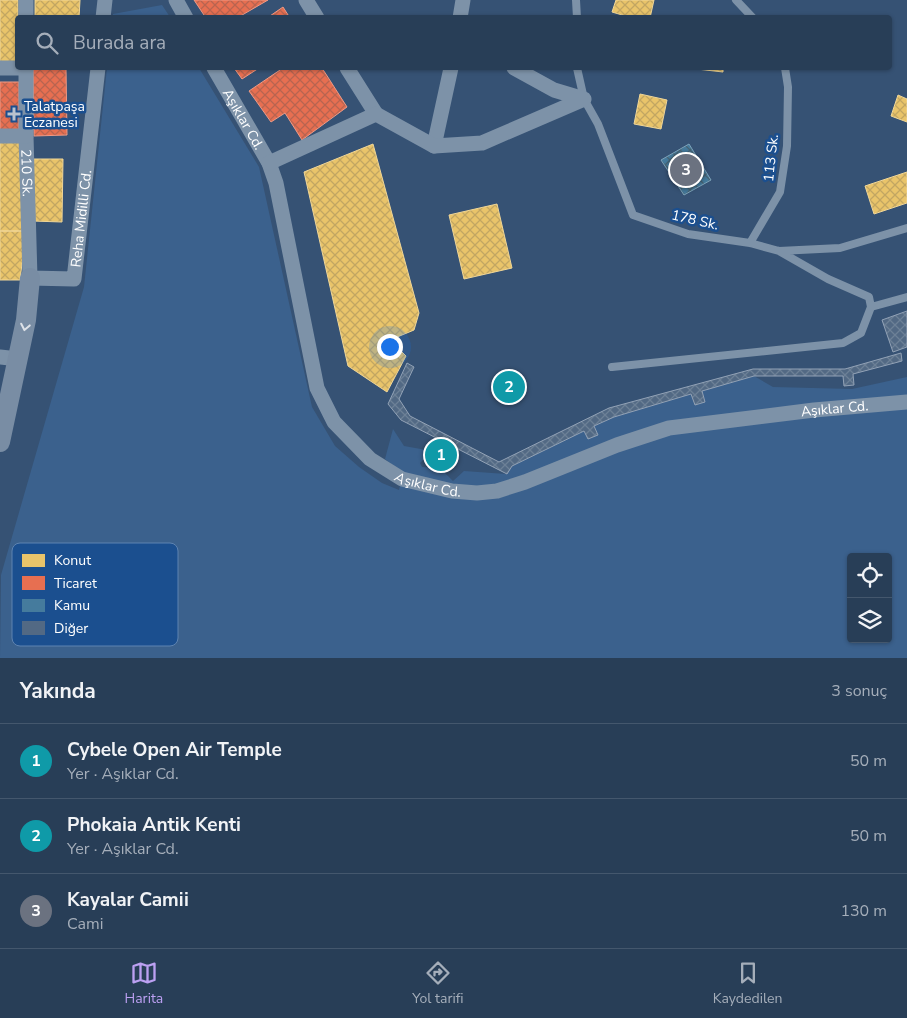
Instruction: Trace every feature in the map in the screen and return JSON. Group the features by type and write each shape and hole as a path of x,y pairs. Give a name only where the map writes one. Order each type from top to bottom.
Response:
{"street":[{"path":"26,0 26,15"},
{"path":"103,15 105,0"},
{"path":"176,0 184,15"},
{"path":"306,0 314,15"},
{"path":"460,15 462,0"},
{"path":"0,68 15,68"},
{"name":"210 Sk.","path":"26,70 30,278"},
{"name":"Reha Midilli Cd.","path":"30,278 74,279 98,70"},
{"name":"Aşıklar Cd.","path":"215,70 270,163 276,183 317,388 334,422 370,459 402,479 452,491 477,493 497,491 525,482 617,445 669,428 814,410 907,402"},
{"path":"349,70 376,114 434,146 482,143 584,99"},
{"path":"434,146 451,70"},
{"path":"518,70 554,90 584,99"},
{"path":"270,163 376,114"},
{"path":"0,136 26,136"},
{"path":"0,442 9,358 26,320 30,278"}],"lane":[{"path":"576,0 577,15"},
{"path":"736,0 750,15"},
{"name":"178 Sk.","path":"578,70 584,99 598,124 633,215 688,234 750,244 779,251 840,248 907,228"},
{"name":"113 Sk.","path":"750,244 780,192 787,146 788,87 785,70"},
{"path":"612,367 842,343 861,333 871,307 868,296 828,279 779,251"},
{"path":"871,307 907,297"}],"water":[{"path":"162,5 169,15 113,15"},
{"path":"107,70 200,70 259,167 312,407 335,446 359,467 382,483 399,490 403,473 385,459 393,429 404,446 432,451 420,463 422,467 440,468 453,481 464,471 506,474 512,466 584,431 588,439 598,435 594,426 614,417 691,394 695,405 705,402 702,391 754,376 773,387 852,389 907,377 907,658 0,658 1,575 84,287"}],"building: Konut":[{"path":"0,0 18,0 18,15 15,15 15,62 0,62"},
{"path":"35,0 80,0 79,15 35,15"},
{"path":"616,0 654,0 651,15 622,15 612,12"},
{"path":"706,70 723,70 723,72"},
{"path":"640,94 667,100 661,129 634,124"},
{"path":"898,95 907,99 907,122 891,116"},
{"path":"24,138 26,231 0,231 0,139"},
{"path":"373,144 419,313 414,330 390,340 406,356 387,392 348,366 304,172"},
{"path":"33,159 63,159 62,222 32,221"},
{"path":"907,172 907,203 874,214 865,186"},
{"path":"497,204 512,268 464,279 449,215"},
{"path":"0,231 26,231 20,280 0,280"}],"building: Ticaret":[{"path":"194,0 268,0 242,15 204,15"},
{"path":"283,7 288,15 271,15"},
{"path":"33,70 66,70 67,135 34,136"},
{"path":"235,70 256,70 242,79"},
{"path":"280,70 323,70 347,107 302,140 285,113 271,122 249,91"},
{"path":"0,82 19,82 19,132 0,132"}],"building: Kamu":[{"path":"689,144 711,180 684,195 661,160"}],"building: Diğer":[{"path":"907,311 907,347 893,352 882,320"},
{"path":"901,353 902,361 853,374 854,385 844,386 843,376 754,376 702,391 705,402 695,405 691,394 614,417 594,426 598,435 588,439 584,431 512,466 507,474 401,420 388,404 407,363 414,367 399,399 410,416 499,462 609,408 753,369 845,369"}],"place":[{"name":"Talatpaşa Eczanesi","path":"14,114"},
{"name":"Kayalar Camii","path":"686,170"},
{"name":"Phokaia Antik Kenti","path":"509,387"},
{"name":"Cybele Open Air Temple","path":"441,455"}]}
